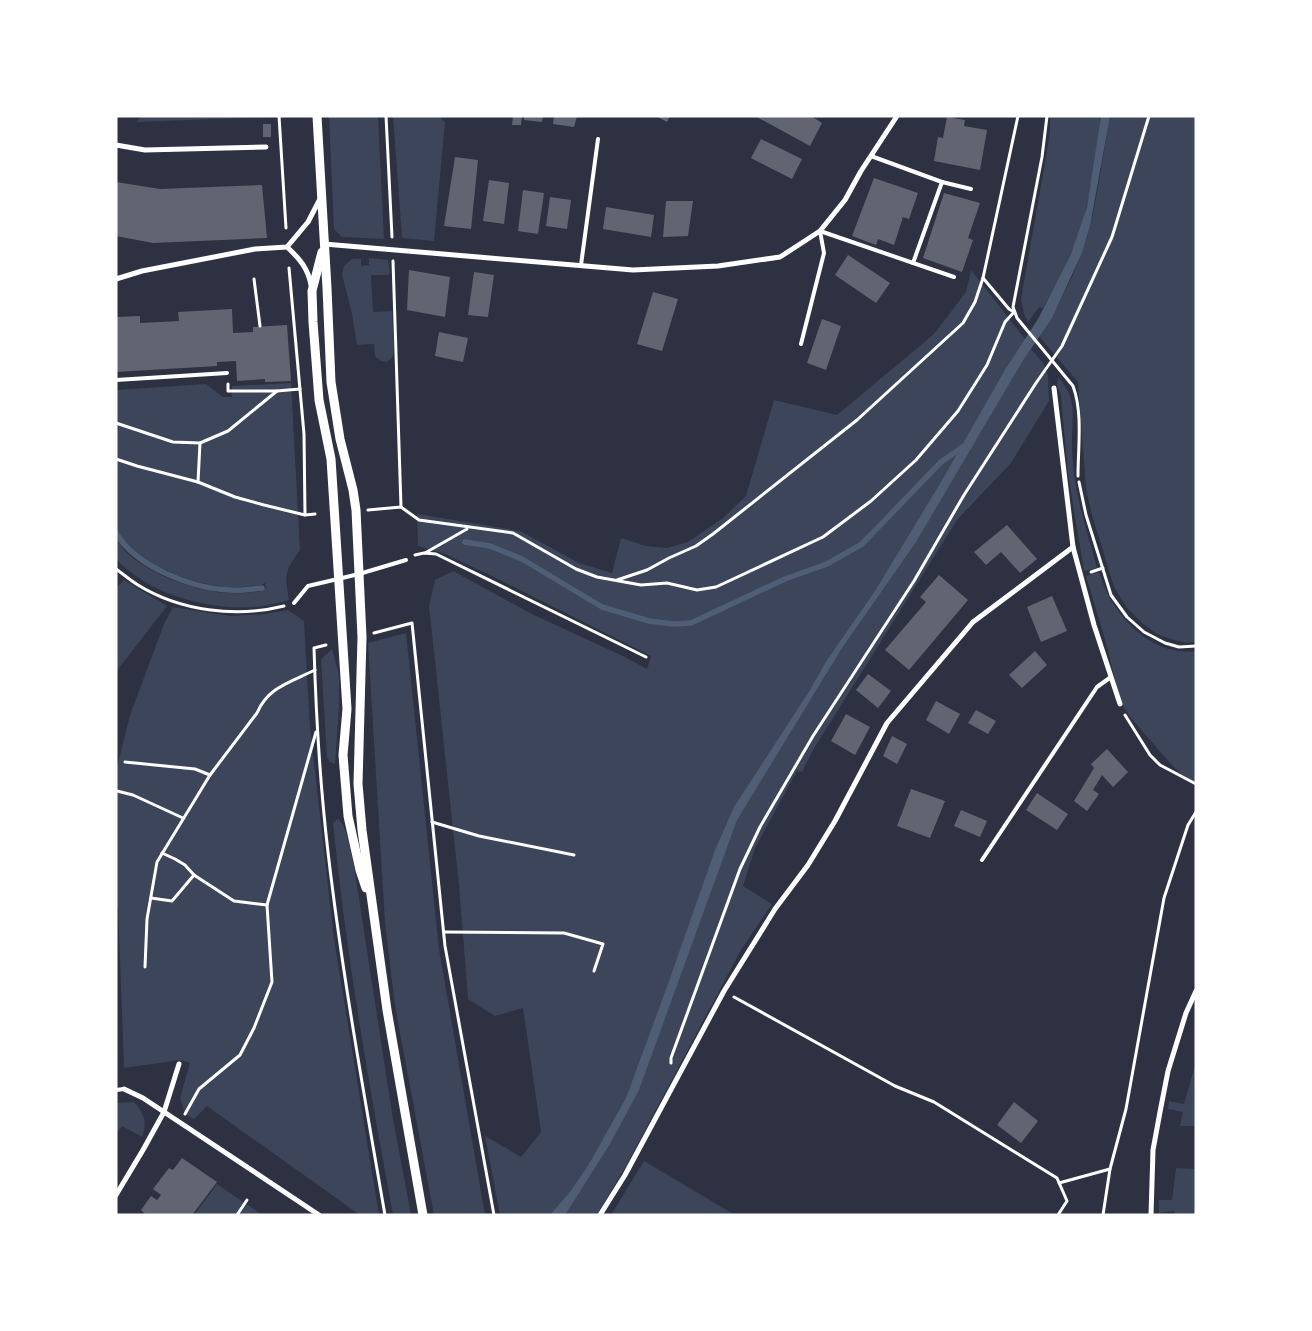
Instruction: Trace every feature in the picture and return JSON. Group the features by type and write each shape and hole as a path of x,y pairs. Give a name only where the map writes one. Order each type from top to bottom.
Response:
{"street":[{"path":"317,116 331,382 340,439 354,497 359,574 362,637 358,784 387,1010 423,1215"},
{"path":"323,244 633,270 718,266 780,258 820,231 845,200 897,116"},
{"path":"116,145 146,150 266,147"},
{"path":"116,279 142,271 255,249 287,247 308,222 321,196"},
{"path":"312,292 323,244"},
{"path":"287,247 302,261 310,274 318,400 331,459 347,709 343,755 348,816 360,870 372,903"},
{"path":"1054,388 1073,547 1094,625 1120,704"},
{"path":"600,1215 626,1175 724,991 775,909 808,865 835,821 887,723 974,622 1073,547"},
{"path":"1150,1215 1153,1150 1168,1071 1186,1013 1196,991"},
{"path":"116,1195 164,1112 179,1064"},
{"path":"124,1090 134,1092 319,1215"}],"lane":[{"path":"580,265 598,139"},
{"path":"871,156 942,182 972,189"},
{"path":"913,263 942,182"},
{"path":"802,344 824,253 820,231 954,277"},
{"path":"116,380 227,373"},
{"path":"294,603 308,586 406,560"},
{"path":"982,860 1097,686 1111,677"},
{"path":"116,1090 124,1090"}],"path":[{"path":"279,116 286,231"},
{"path":"386,116 392,236"},
{"path":"616,581 647,570 696,546 757,501 857,420 963,323 975,302 984,278 1018,116"},
{"path":"1047,116 1039,174 1013,302 1014,312 1050,359 1068,378 1076,394 1078,477 1086,515 1112,596 1127,618 1144,632 1165,643 1179,647 1196,646"},
{"path":"674,1086 671,1058 740,869 760,827 814,736 914,581 964,495 1050,359 1062,346 1112,237 1149,116"},
{"path":"393,261 401,508"},
{"path":"289,268 304,434 305,515"},
{"path":"984,278 1008,309 1014,312"},
{"path":"254,279 260,326"},
{"path":"367,510 401,508 419,520 513,533 576,569 597,577 641,585 667,584 697,590 716,587 823,537 871,501 909,466 952,418 987,365 1005,322 1014,312"},
{"path":"227,373 228,391 300,389"},
{"path":"116,423 174,442 200,443 228,431 277,391"},
{"path":"198,482 200,443"},
{"path":"116,459 198,482 235,497 305,515 315,514"},
{"path":"406,560 424,553 469,528"},
{"path":"424,553 436,554 646,657"},
{"path":"116,569 138,585 169,600 203,608 239,612 269,610 294,603"},
{"path":"370,634 412,623 444,932 494,1215"},
{"path":"326,645 314,648 317,728 328,852 352,1025 385,1215"},
{"path":"145,967 147,919 157,862 162,853 210,775 258,713 262,702 272,692 315,670"},
{"path":"1120,704 1130,724 1150,755 1160,765 1196,784"},
{"path":"178,1121 184,1115 199,1089 240,1055 254,1028 272,982 267,905 317,728"},
{"path":"126,762 195,769 210,775"},
{"path":"117,791 133,795 183,818"},
{"path":"1103,1215 1110,1169 1126,1109 1164,898 1185,833 1196,812"},
{"path":"432,822 479,836 574,855"},
{"path":"162,853 185,865 194,875 234,901 267,905"},
{"path":"151,898 172,901 194,875"},
{"path":"444,932 564,933 603,944 594,971"},
{"path":"724,991 895,1086 934,1102 1057,1178 1067,1201 1058,1215"},
{"path":"1059,1183 1110,1169"},
{"path":"237,1215 247,1200"}],"shaded area":[{"path":"142,116 273,116 273,117 136,122"},
{"path":"329,116 378,116 384,239 342,237 334,229"},
{"path":"393,116 439,116 445,122 434,241 402,238"},
{"path":"1050,116 1101,116 1090,188 1080,231 1068,261 1043,308 1039,307 1028,322 1021,299 1050,132"},
{"path":"1101,116 1110,116 1090,226 1082,253 1052,318 1022,362 916,542 842,648 737,820 639,1090 610,1144 565,1215 550,1215 570,1192 589,1164 626,1098 715,850 734,807 810,690 827,660 875,591 941,482 1006,368 1038,319 1071,254 1087,207"},
{"path":"1110,116 1196,116 1196,642 1187,643 1157,634 1142,623 1127,608 1114,587 1086,489 1078,382 1039,336 1055,311 1069,283 1086,240 1096,199"},
{"path":"369,258 388,260 390,273 388,275 371,275 373,312 392,311 394,348 393,356 387,362 381,361 375,356 374,344 357,345 352,314 342,274 344,266 352,259 361,259 361,266 369,265"},
{"path":"971,270 1043,363 1048,375 1049,401 1011,463 957,520 813,750 802,772 797,771 755,848 743,886 772,904 741,950 626,1166 597,1215 500,1215 485,1136 521,1157 541,1132 523,1008 495,1016 468,999 459,885 429,606 435,580 453,571 534,615 647,669 651,656 492,576 445,554 418,546 417,514 520,531 579,563 612,573 621,538 646,546 667,548 688,542 723,518 746,496 774,400 837,415 934,334 966,292"},
{"path":"1058,377 1069,393 1071,400 1073,415 1072,452 1075,481 1097,568 1084,571 1068,474 1061,396 1057,385"},
{"path":"291,383 300,550 288,569 289,600 255,607 218,606 199,603 162,591 130,572 116,559 116,538 125,551 147,567 189,586 204,590 235,593 262,591 266,588 265,583 246,587 234,587 218,586 191,580 163,569 139,555 124,541 116,528 116,390 206,384 223,397 232,397 232,386"},
{"path":"1099,572 1113,602 1134,629 1163,647 1179,651 1196,651 1196,783 1181,774 1169,762 1124,708 1086,576"},
{"path":"124,580 167,606 116,672 116,588"},
{"path":"173,607 230,616 265,614 288,610 304,621 310,727 334,939 379,1215 360,1215 207,1106 194,1119 185,1114 180,1098 190,1063 180,1060 124,1068 118,907 116,906 116,765 117,767 130,715 164,624"},
{"path":"406,633 439,949 485,1215 434,1215 395,1006 385,923 368,643"},
{"path":"332,649 339,675 335,764 330,762 327,757 321,659"},
{"path":"338,819 344,827 354,866 392,1113 411,1215 393,1215 344,921 333,823"},
{"path":"1196,1062 1196,1126 1180,1126 1183,1112 1168,1109 1169,1101 1184,1104"},
{"path":"134,1102 144,1118 145,1127 142,1137 122,1126 116,1134 116,1103"},
{"path":"644,1161 735,1215 611,1215"},
{"path":"1176,1168 1196,1169 1196,1215 1174,1215 1174,1211 1159,1213 1159,1200 1172,1200"},
{"path":"217,1184 262,1215 194,1215"}],"building":[{"path":"513,116 522,116 521,125 512,125"},
{"path":"524,116 543,116 542,122 524,120"},
{"path":"554,116 577,116 574,127 553,124"},
{"path":"656,116 670,116 667,122"},
{"path":"755,116 811,116 822,123 810,146"},
{"path":"947,117 965,120 964,126 987,130 980,170 934,161 938,137 943,138"},
{"path":"263,124 271,124 271,137 263,137"},
{"path":"761,139 802,159 792,179 751,158"},
{"path":"455,157 478,160 471,229 444,226"},
{"path":"874,178 918,193 909,219 903,217 894,245 878,239 876,245 852,236"},
{"path":"489,180 509,183 504,224 483,221"},
{"path":"116,182 160,189 262,185 267,238 153,243 116,236"},
{"path":"523,190 544,193 538,234 518,231"},
{"path":"944,193 980,203 968,238 973,240 962,272 923,258"},
{"path":"550,197 571,200 567,229 546,226"},
{"path":"666,201 693,201 688,236 663,237"},
{"path":"606,207 654,215 651,237 603,229"},
{"path":"848,255 890,283 876,303 835,275"},
{"path":"409,270 450,277 445,317 407,310"},
{"path":"474,272 494,275 488,317 468,315"},
{"path":"653,292 678,299 662,351 637,344"},
{"path":"232,309 233,333 253,332 253,327 287,325 291,381 265,382 265,379 237,381 236,361 217,362 217,366 116,372 116,317 140,316 140,323 179,321 178,312"},
{"path":"822,319 841,326 826,370 807,363"},
{"path":"439,332 468,338 463,362 435,356"},
{"path":"1007,525 1037,559 1020,573 1001,552 986,565 974,552"},
{"path":"939,575 968,600 909,670 885,650 926,602 920,597"},
{"path":"1052,596 1067,631 1041,642 1027,607"},
{"path":"1035,651 1047,665 1022,688 1009,675"},
{"path":"868,674 891,691 878,708 856,690"},
{"path":"936,701 960,714 949,734 926,720"},
{"path":"976,710 996,721 988,734 968,723"},
{"path":"846,714 870,727 855,755 831,741"},
{"path":"892,736 907,744 897,764 883,756"},
{"path":"1107,749 1128,772 1113,787 1102,775 1093,790 1099,794 1087,811 1074,801 1094,768 1091,764"},
{"path":"911,789 945,801 930,838 897,826"},
{"path":"1037,793 1068,814 1057,830 1026,810"},
{"path":"961,810 987,821 980,837 954,826"},
{"path":"1014,1102 1038,1121 1021,1143 997,1125"},
{"path":"182,1158 217,1182 192,1215 146,1215 141,1210 151,1196 157,1200 161,1195 153,1189 169,1168 173,1170"}],"waterway":[{"path":"465,542 490,546 522,559 602,607 649,621 674,624 691,623 785,579 827,564 862,544 941,462 967,444"},
{"path":"116,533 137,556 167,574 216,589 262,588"}]}
